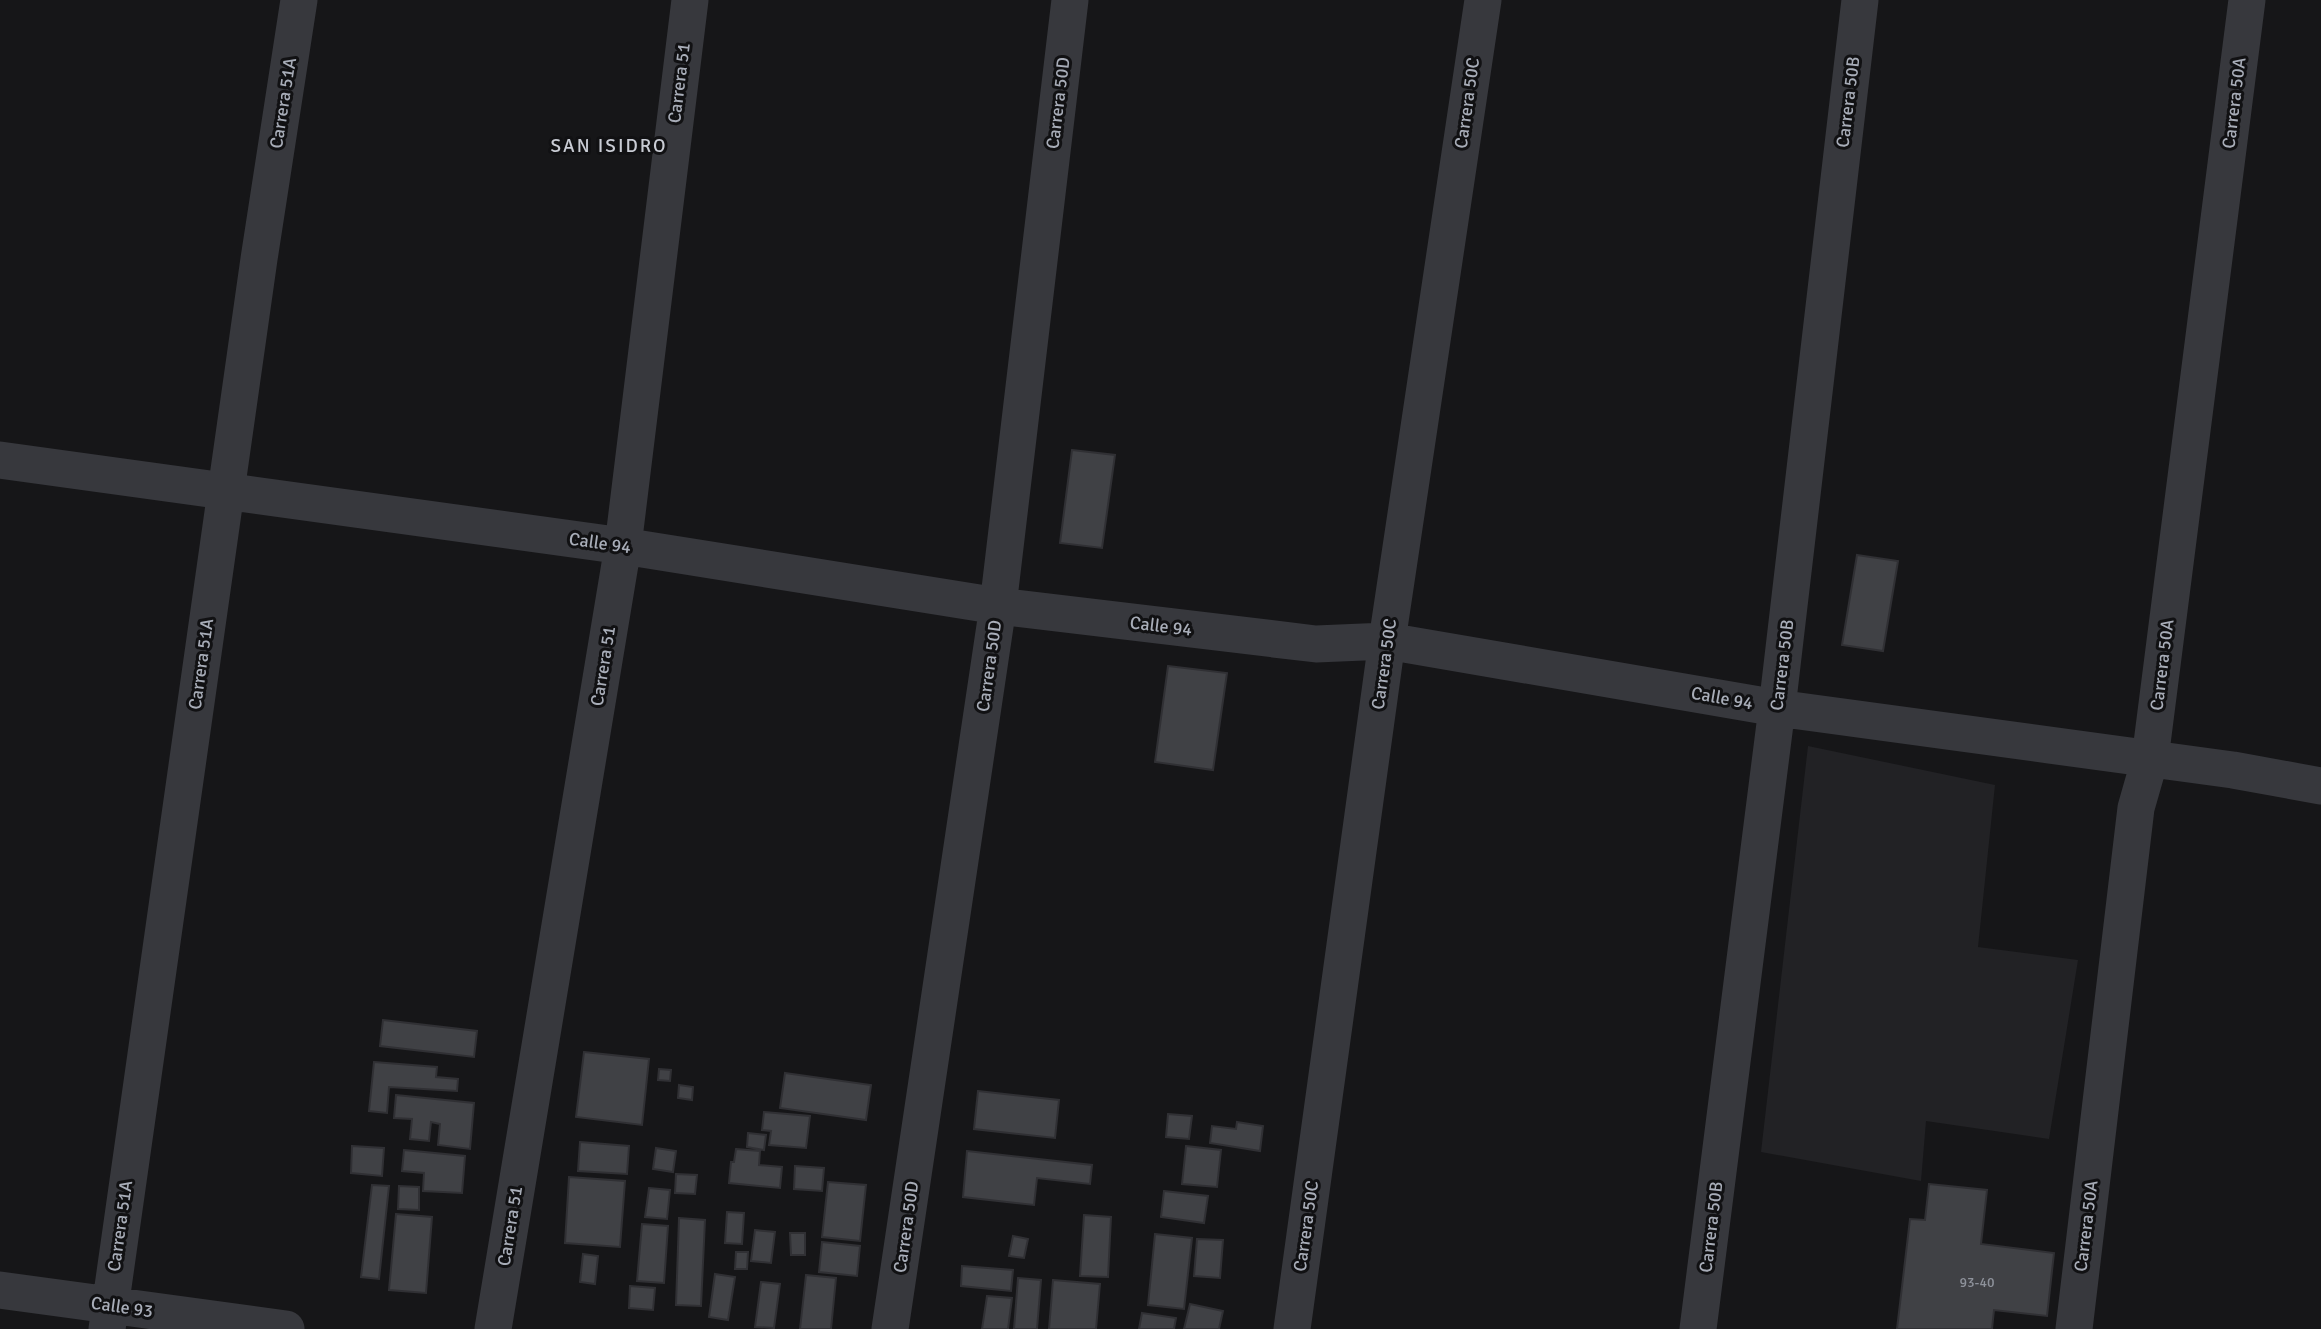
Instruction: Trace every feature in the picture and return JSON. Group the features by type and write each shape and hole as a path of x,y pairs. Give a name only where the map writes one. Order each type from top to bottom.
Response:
{"street":[{"name":"Carrera 51A","path":"108,1317 299,0"},
{"name":"Carrera 51","path":"493,1329 623,546 690,0"},
{"name":"Carrera 50D","path":"890,1329 998,606 1070,0"},
{"name":"Carrera 50C","path":"1292,1329 1387,641 1483,0"},
{"name":"Carrera 50B","path":"1698,1329 1777,708 1860,0"},
{"name":"Carrera 50A","path":"2074,1329 2136,808 2150,759 2247,0"},
{"name":"Calle 94","path":"0,460 623,546 998,606 1316,645 1387,641 1777,708 2233,770 2321,786"},
{"path":"158,482 195,518 206,537 216,564"},
{"name":"Calle 93","path":"0,1290 108,1317 286,1329"}],"shaded area":[{"path":"1808,746 1995,785 1978,947 2078,960 2049,1139 1926,1121 1921,1181 1761,1152"}],"building":[{"path":"1072,450 1115,455 1102,548 1060,543"},
{"path":"1857,555 1898,561 1883,651 1842,645"},
{"path":"1168,666 1227,673 1213,770 1155,762"},
{"path":"383,1020 477,1031 474,1057 380,1046"},
{"path":"584,1052 649,1059 642,1125 576,1117"},
{"path":"374,1062 437,1067 436,1077 458,1079 457,1091 389,1087 387,1113 369,1111"},
{"path":"659,1069 671,1070 670,1081 658,1080"},
{"path":"785,1073 871,1085 866,1120 780,1108"},
{"path":"679,1085 693,1087 692,1100 678,1098"},
{"path":"978,1091 1059,1100 1055,1138 974,1129"},
{"path":"396,1095 474,1103 470,1149 438,1145 440,1124 431,1122 429,1141 410,1139 412,1119 394,1118"},
{"path":"764,1112 810,1116 806,1148 769,1145 771,1131 762,1130"},
{"path":"1168,1114 1192,1116 1189,1139 1166,1137"},
{"path":"1237,1122 1263,1126 1260,1151 1210,1143 1212,1126 1236,1129"},
{"path":"748,1133 766,1135 764,1150 747,1147"},
{"path":"580,1142 629,1146 627,1174 578,1171"},
{"path":"352,1146 384,1148 382,1176 351,1173"},
{"path":"1186,1146 1221,1150 1217,1187 1182,1184"},
{"path":"656,1148 676,1151 673,1172 653,1169"},
{"path":"736,1149 760,1151 759,1165 782,1167 780,1188 729,1183 731,1162 734,1162"},
{"path":"404,1150 465,1156 462,1193 423,1191 424,1173 402,1171"},
{"path":"967,1151 1092,1165 1090,1184 1037,1178 1034,1205 963,1197"},
{"path":"795,1166 824,1168 822,1191 794,1189"},
{"path":"676,1174 697,1175 695,1194 675,1193"},
{"path":"569,1177 625,1181 620,1247 565,1243"},
{"path":"828,1182 866,1185 860,1241 822,1237"},
{"path":"1929,1184 1987,1190 1981,1244 2054,1253 2047,1316 1994,1310 1992,1329 1897,1329 1910,1219 1925,1220"},
{"path":"372,1185 389,1186 379,1279 361,1277"},
{"path":"399,1186 419,1187 419,1210 398,1209"},
{"path":"649,1188 670,1190 667,1219 645,1217"},
{"path":"1164,1191 1208,1196 1204,1223 1161,1217"},
{"path":"727,1212 744,1213 742,1244 725,1243"},
{"path":"396,1214 432,1217 426,1293 389,1290"},
{"path":"1084,1215 1111,1217 1108,1277 1080,1276"},
{"path":"679,1218 705,1220 701,1306 676,1305"},
{"path":"642,1224 668,1226 664,1283 637,1281"},
{"path":"755,1230 775,1232 771,1263 751,1261"},
{"path":"790,1233 805,1233 805,1255 791,1255"},
{"path":"1155,1234 1192,1238 1184,1309 1148,1305"},
{"path":"1013,1236 1028,1239 1024,1258 1009,1256"},
{"path":"1197,1239 1223,1240 1220,1278 1194,1276"},
{"path":"822,1242 860,1246 857,1276 819,1272"},
{"path":"736,1252 748,1252 747,1269 735,1269"},
{"path":"583,1254 598,1256 595,1284 580,1282"},
{"path":"962,1266 1013,1270 1011,1291 961,1286"},
{"path":"715,1274 735,1277 728,1320 709,1317"},
{"path":"806,1275 836,1278 831,1329 800,1329"},
{"path":"1018,1278 1041,1280 1037,1329 1014,1329"},
{"path":"1053,1280 1100,1284 1096,1329 1049,1329"},
{"path":"761,1282 780,1284 774,1328 755,1327"},
{"path":"630,1286 655,1288 653,1310 629,1308"},
{"path":"987,1296 1012,1298 1008,1329 982,1329"},
{"path":"1190,1304 1223,1311 1219,1329 1184,1329"},
{"path":"1142,1313 1176,1318 1174,1329 1139,1329"}],"district":[{"name":"SAN ISIDRO","path":"609,145"}]}
